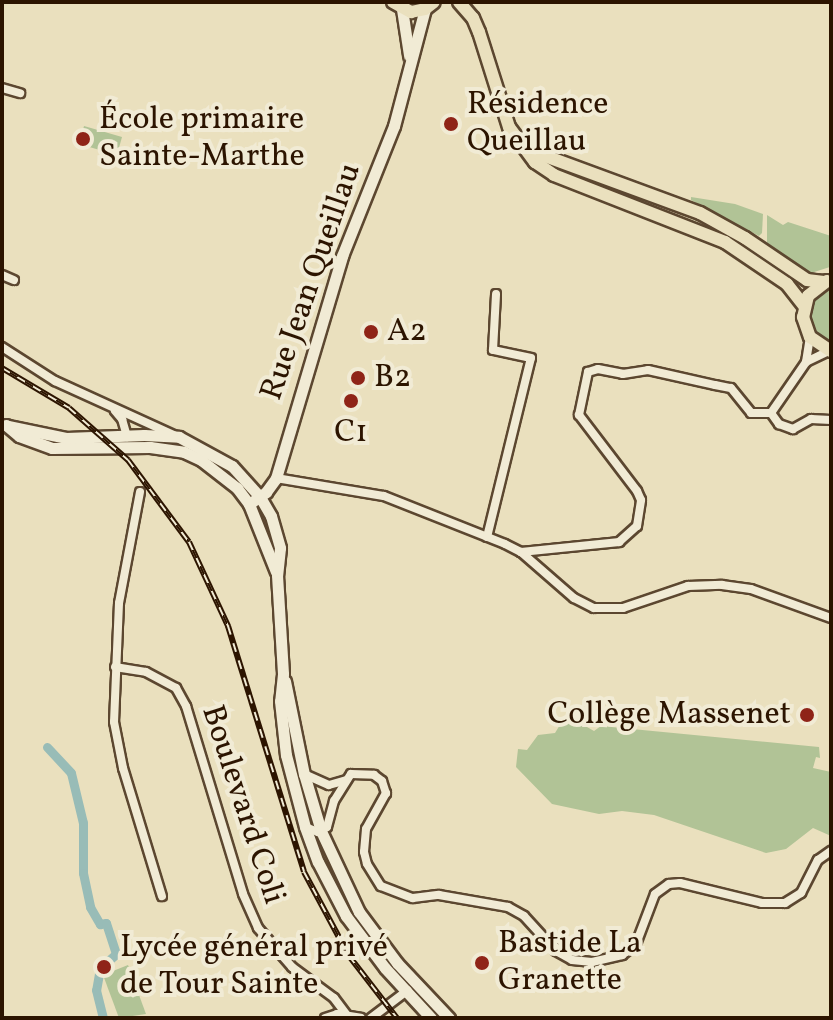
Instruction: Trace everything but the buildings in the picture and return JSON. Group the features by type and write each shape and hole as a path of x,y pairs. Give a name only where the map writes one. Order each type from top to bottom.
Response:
{"main road":[{"name":"Rue Jean Queillau","path":"254,500 276,478 342,256 394,126 409,67 431,4"},
{"path":"398,6 462,5 479,32 509,127 523,148 554,175 725,242 787,284 804,306"},
{"name":"Rue Jean Queillau","path":"398,6 409,67"},
{"path":"523,148 700,213 736,232 807,280 828,281"},
{"path":"828,281 815,288 804,306 805,328 810,337 830,351"},
{"path":"5,425 66,438 124,435 150,438 201,460 271,516 280,548 277,575 283,674 304,774 321,831 359,912 431,1018"},
{"path":"5,425 19,436 52,448 179,437 232,466 254,500"},
{"path":"283,674 280,701 286,755 305,827 318,862 346,916 410,988 449,1018"}],"street":[{"path":"2,88 20,93"},
{"path":"2,275 14,280"},
{"path":"487,537 531,358 493,350 496,294"},
{"path":"771,413 806,362 810,337"},
{"path":"2,347 55,381 111,408 150,438"},
{"path":"806,362 830,351"},
{"path":"521,552 619,542 637,526 641,500 637,491 579,415 586,375 593,369 623,374 648,370 723,386 731,388 751,413 771,413"},
{"path":"111,408 122,419 124,435 150,438"},
{"path":"771,413 779,424 793,429 811,419 831,420"},
{"path":"276,478 384,496 487,537 521,552 574,598 594,608 623,608 688,586 722,585 751,589 831,618"},
{"path":"140,492 119,603 114,722 123,768 162,896"},
{"name":"Boulevard Coli","path":"115,667 146,672 176,688 186,706 243,894 258,928 292,967 334,998 346,1014"},
{"path":"305,827 321,831 327,827 334,801 346,780 356,772 367,772 386,787 364,839 367,864 381,886 413,898 439,895 508,907 524,916 556,951 572,960 607,960 622,955 636,944 655,894 669,884 680,883 762,903 785,903 801,893 818,860 831,851"},
{"path":"304,774 329,785 346,780"},
{"path":"371,1018 410,988"},
{"path":"325,1018 346,1014 361,1018"}],"green space":[{"path":"84,126 122,137 117,155 79,144"},
{"path":"691,197 735,204 763,214 762,233 759,236 691,200"},
{"path":"767,215 783,225 788,222 831,236 830,267 811,273 767,243"},
{"path":"831,286 831,344 814,331 810,313 817,295"},
{"path":"566,715 594,731 601,726 819,747 820,758 816,757 813,768 831,772 831,836 813,828 786,849 766,853 654,815 622,811 599,814 552,804 516,767 518,749 527,750 538,735 555,733"},
{"path":"128,965 146,1014 119,1018 103,975"}],"waterway":[{"path":"47,747 71,773 83,823 83,873 90,907 100,924 106,923 116,954 100,968 96,990 103,1018"}],"railway":[{"path":"2,368 69,408 128,460 189,542 228,626 304,872 349,956 397,1018"}],"place":[{"name":"Résidence Queillau","path":"451,124"},
{"name":"École primaire Sainte-Marthe","path":"83,139"},
{"name":"A2","path":"371,332"},
{"name":"B2","path":"358,378"},
{"name":"C1","path":"351,401"},
{"name":"Collège Massenet","path":"807,715"},
{"name":"Bastide La Granette","path":"482,963"},
{"name":"Lycée général privé de Tour Sainte","path":"104,967"}]}
